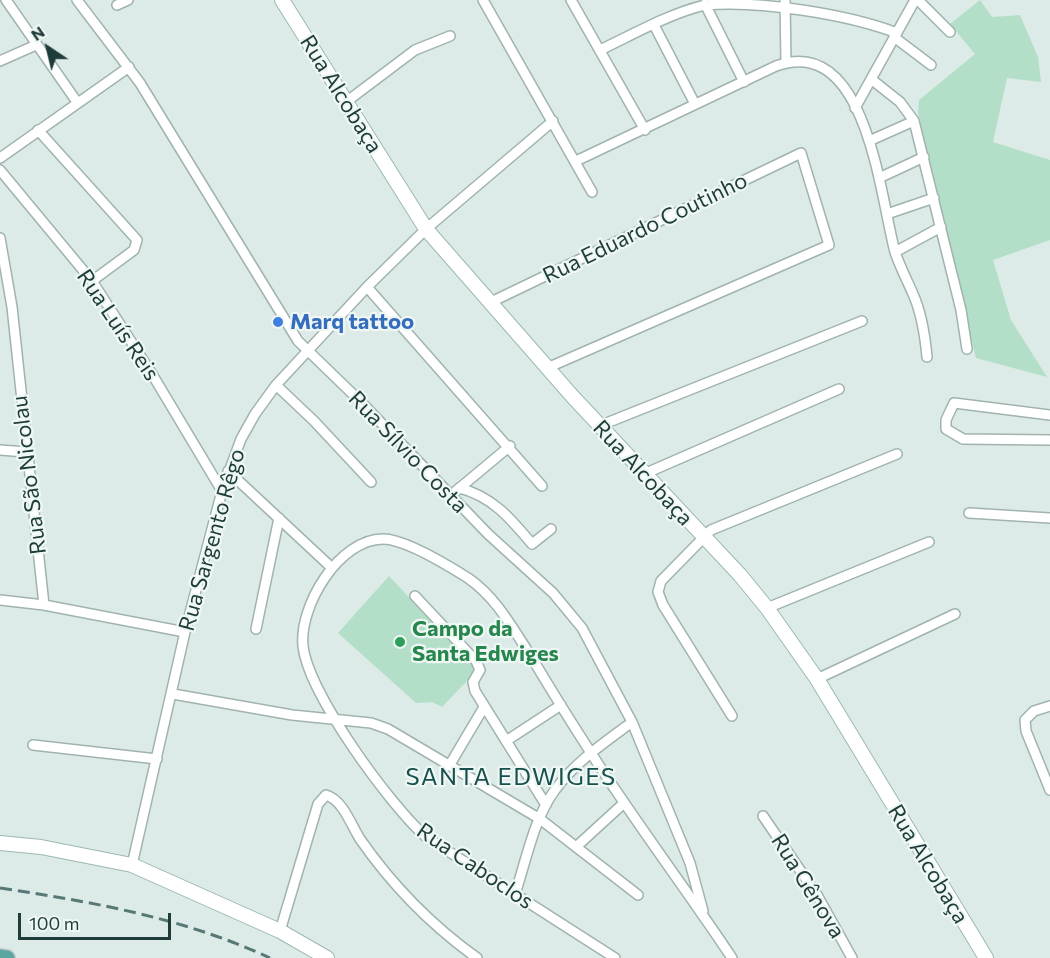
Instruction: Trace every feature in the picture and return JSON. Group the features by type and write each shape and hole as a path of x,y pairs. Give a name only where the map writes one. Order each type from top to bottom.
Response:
{"main road":[{"name":"Rua Alcobaça","path":"282,0 426,229 599,426 768,608 817,679 986,958"},
{"path":"0,843 41,847 132,866 280,931 327,958"},
{"path":"0,957 6,958"}],"street":[{"path":"6,0 77,102"},
{"name":"Rua Sílvio Costa","path":"77,0 129,67 277,309 306,352 362,402 450,495 568,610 582,628 632,722 690,863 705,916"},
{"path":"117,6 128,0"},
{"path":"483,0 592,192"},
{"path":"855,108 917,0 950,32"},
{"path":"573,1 645,130"},
{"path":"600,50 705,4 728,1 784,2 845,15 895,35 931,65"},
{"path":"784,2 786,62"},
{"path":"705,4 744,82"},
{"path":"654,25 695,104"},
{"path":"346,102 415,50 450,36"},
{"path":"0,61 36,45"},
{"path":"576,161 786,62 811,62 824,67 842,83 869,141 895,252 923,324 927,357"},
{"path":"0,158 129,67"},
{"path":"871,79 900,102 914,121 941,227 967,349"},
{"name":"Rua Sargento Rêgo","path":"132,866 173,694 185,632 222,491 228,471 255,414 276,385 367,287 426,229 553,121"},
{"path":"869,141 914,121"},
{"path":"38,130 137,240 134,250 92,281"},
{"name":"Rua Eduardo Coutinho","path":"489,303 801,153 829,245 547,368"},
{"path":"879,178 924,157"},
{"name":"Rua Luís Reis","path":"0,170 92,281 152,374 222,491"},
{"path":"887,214 934,198"},
{"path":"895,252 941,227"},
{"name":"Rua São Nicolau","path":"0,238 12,307 44,605"},
{"path":"367,287 510,446 542,486"},
{"path":"0,307 12,307"},
{"path":"599,426 862,321"},
{"path":"276,385 314,421 371,482"},
{"path":"644,474 839,388"},
{"path":"1050,415 954,403 946,420 946,429 963,439 1050,440"},
{"path":"450,495 510,446"},
{"path":"0,450 26,452"},
{"path":"732,716 658,592 661,581 711,530 897,454"},
{"path":"228,471 332,568 365,543 383,539 417,550 468,578 502,611 624,803 705,916 732,958"},
{"path":"459,488 476,492 494,504 509,516 532,544 551,530"},
{"path":"969,513 1050,518"},
{"path":"256,629 279,518"},
{"path":"768,608 929,542"},
{"name":"Rua Caboclos","path":"332,568 320,586 304,620 303,645 308,665 337,721 387,796 408,821 426,837 615,958"},
{"path":"415,596 476,661 480,670 473,687 546,805"},
{"path":"0,600 44,605 185,632"},
{"path":"817,679 955,614"},
{"path":"173,694 337,721 364,722 388,729 540,819 638,895"},
{"path":"506,741 561,705"},
{"path":"1050,706 1034,711 1025,720 1026,731 1050,790"},
{"path":"449,766 484,707"},
{"path":"515,894 540,819 546,805 563,780 591,753 632,722"},
{"path":"33,745 157,759"},
{"path":"280,931 318,804 326,795 336,801 372,855 411,902 431,923 477,958"},
{"path":"577,846 624,803"},
{"name":"Rua Gênova","path":"763,816 817,895 852,958"}],"green space":[{"path":"980,0 992,17 1020,15 1038,57 1041,82 1007,78 993,142 1050,160 1050,240 993,260 1011,320 1047,377 976,358 918,113 919,100 975,54 950,24"},
{"name":"Campo da Santa Edwiges","path":"389,576 475,668 466,682 442,707 432,702 416,703 338,633"}],"railway":[{"path":"0,888 138,913 205,932 270,958"}],"place":[{"name":"Marq tattoo","path":"278,322"},
{"name":"Campo da Santa Edwiges","path":"400,642"}],"district":[{"name":"SANTA EDWIGES","path":"511,777"}]}
